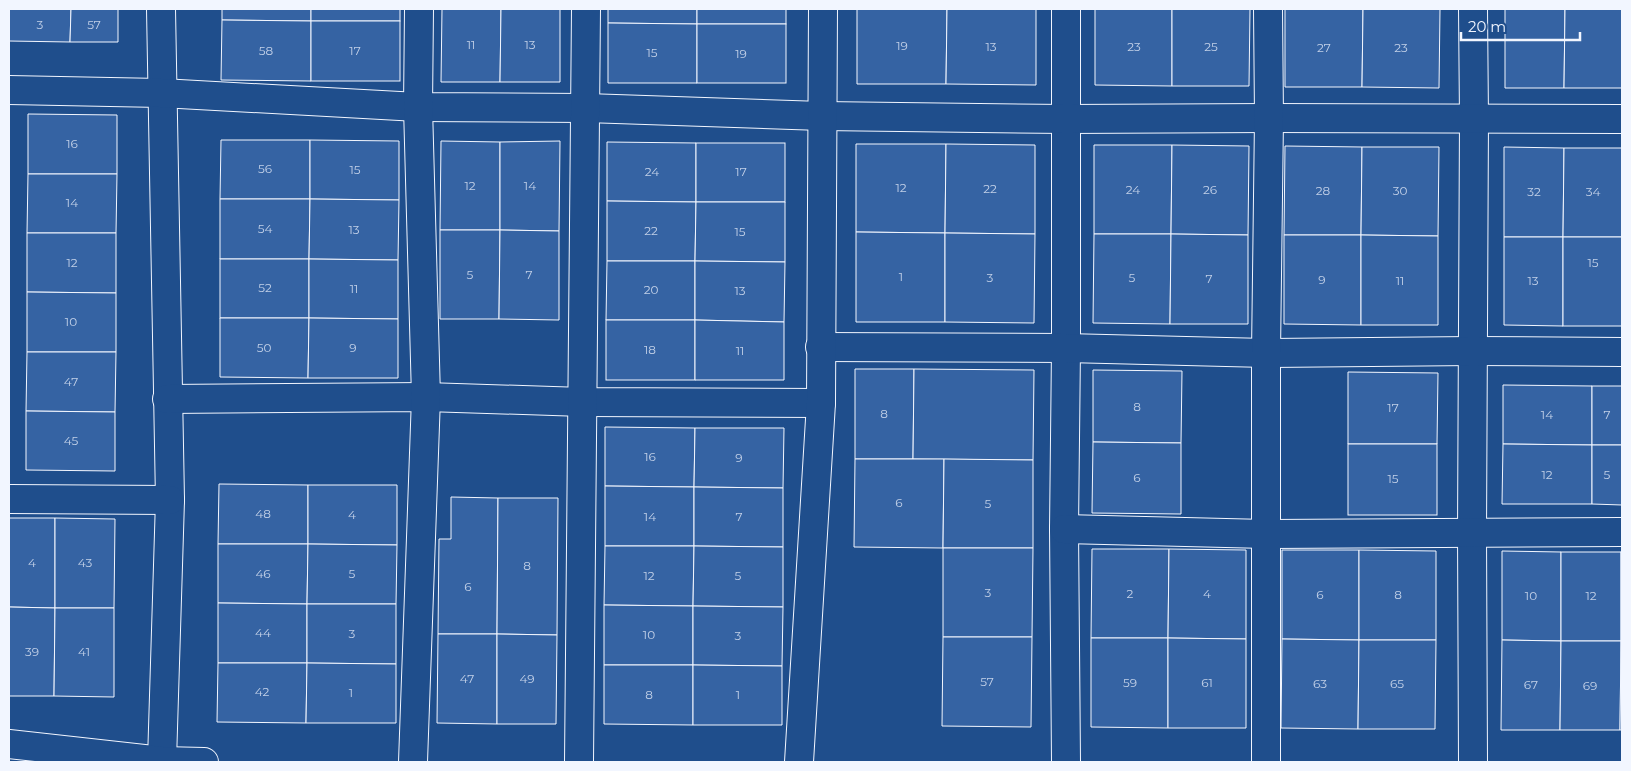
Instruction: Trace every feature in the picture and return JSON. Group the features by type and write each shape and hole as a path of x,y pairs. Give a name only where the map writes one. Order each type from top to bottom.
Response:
{"street":[{"path":"161,9 161,93 170,500 162,761"},
{"path":"414,762 426,397 418,107 419,9"},
{"path":"579,762 586,9"},
{"path":"799,762 821,403 823,9"},
{"path":"1066,9 1064,529 1066,762"},
{"path":"1266,762 1268,9"},
{"path":"1473,9 1473,762"},
{"path":"9,90 161,93 418,107 586,108 822,116 1066,119 1622,119"},
{"path":"820,347 1066,348 1266,353 1622,352"},
{"path":"167,399 426,397 583,402 821,403"},
{"path":"9,498 170,500"},
{"path":"1064,529 1266,534 1622,532"},
{"path":"9,744 162,761 204,762"}],"building":[{"path":"9,9 71,9 70,42 9,41"},
{"path":"71,9 118,9 118,42 70,42"},
{"path":"222,9 311,9 311,21 222,20"},
{"path":"311,9 400,9 400,21 311,21"},
{"path":"442,9 501,9 500,82 441,82"},
{"path":"501,9 560,9 560,82 500,82"},
{"path":"608,9 697,9 697,24 608,23"},
{"path":"697,9 786,9 786,24 697,24"},
{"path":"857,9 947,9 946,84 857,84"},
{"path":"947,9 1036,9 1036,85 946,84"},
{"path":"1095,9 1172,9 1172,86 1095,85"},
{"path":"1172,9 1250,9 1249,86 1172,86"},
{"path":"1285,9 1363,9 1362,87 1285,87"},
{"path":"1363,9 1440,9 1439,88 1362,87"},
{"path":"1505,9 1565,9 1564,88 1505,88"},
{"path":"1565,9 1622,9 1622,88 1564,88"},
{"path":"222,20 311,21 311,81 221,80"},
{"path":"311,21 400,21 400,81 311,81"},
{"path":"608,23 697,24 697,83 608,83"},
{"path":"697,24 786,24 786,83 697,83"},
{"path":"28,114 117,115 117,174 28,174"},
{"path":"221,140 310,140 310,199 220,199"},
{"path":"310,140 399,141 399,200 310,199"},
{"path":"441,141 500,142 500,230 440,230"},
{"path":"560,141 559,231 500,230 500,142"},
{"path":"607,142 696,143 696,202 607,201"},
{"path":"696,143 785,143 785,202 696,202"},
{"path":"856,144 946,144 945,233 856,232"},
{"path":"946,144 1035,145 1035,234 945,233"},
{"path":"1094,145 1172,145 1171,234 1094,234"},
{"path":"1172,145 1249,146 1248,235 1171,234"},
{"path":"1285,146 1362,147 1361,235 1284,235"},
{"path":"1362,147 1439,147 1438,236 1361,235"},
{"path":"1504,147 1564,148 1563,237 1504,237"},
{"path":"1564,148 1622,148 1622,237 1563,237"},
{"path":"28,174 117,174 116,233 27,233"},
{"path":"220,199 310,199 309,259 220,259"},
{"path":"310,199 399,200 398,260 309,259"},
{"path":"607,201 696,202 695,261 607,261"},
{"path":"696,202 785,202 785,262 695,261"},
{"path":"440,230 500,230 499,319 440,319"},
{"path":"500,230 559,231 559,320 499,319"},
{"path":"856,232 945,233 945,322 856,322"},
{"path":"27,233 116,233 116,293 27,292"},
{"path":"945,233 1035,234 1034,323 945,322"},
{"path":"1094,234 1171,234 1170,324 1093,323"},
{"path":"1171,234 1248,235 1248,324 1170,324"},
{"path":"1284,235 1361,235 1361,325 1284,324"},
{"path":"1361,235 1438,236 1438,325 1361,325"},
{"path":"1504,237 1563,237 1563,326 1504,325"},
{"path":"1563,237 1622,237 1622,326 1563,326"},
{"path":"220,259 309,259 309,318 220,318"},
{"path":"309,259 398,260 398,319 309,318"},
{"path":"607,261 695,261 695,320 606,320"},
{"path":"695,261 785,262 784,322 695,320"},
{"path":"27,292 116,293 116,352 27,352"},
{"path":"220,318 309,318 308,378 220,377"},
{"path":"309,318 398,319 398,378 308,378"},
{"path":"606,320 695,320 695,380 606,380"},
{"path":"695,320 784,322 784,380 695,380"},
{"path":"27,352 116,352 115,412 26,411"},
{"path":"855,369 914,369 913,459 855,459"},
{"path":"914,369 1034,370 1033,460 913,459"},
{"path":"1093,370 1182,371 1181,443 1093,442"},
{"path":"1348,372 1438,373 1437,444 1348,444"},
{"path":"1503,385 1592,386 1592,445 1503,444"},
{"path":"1592,386 1622,386 1622,445 1592,445"},
{"path":"26,411 115,412 115,471 26,470"},
{"path":"605,427 695,428 694,487 605,486"},
{"path":"695,428 784,428 783,488 694,487"},
{"path":"1093,442 1181,443 1181,514 1092,513"},
{"path":"1348,444 1437,444 1437,515 1348,515"},
{"path":"1503,444 1592,445 1592,504 1502,504"},
{"path":"1592,445 1622,445 1622,505 1592,504"},
{"path":"855,459 944,459 943,548 854,547"},
{"path":"944,459 1033,460 1033,548 943,548"},
{"path":"219,484 308,485 308,544 218,544"},
{"path":"308,485 397,485 397,545 308,544"},
{"path":"605,486 694,487 694,546 605,546"},
{"path":"694,487 783,488 783,547 694,546"},
{"path":"451,497 498,498 497,634 438,634 439,539 451,539"},
{"path":"498,498 558,498 557,635 497,634"},
{"path":"9,518 55,518 55,608 9,607"},
{"path":"55,518 115,519 114,608 55,608"},
{"path":"218,544 308,544 307,604 218,603"},
{"path":"308,544 397,545 396,604 307,604"},
{"path":"605,546 694,546 693,606 604,605"},
{"path":"694,546 783,547 783,607 693,606"},
{"path":"943,548 1033,548 1032,637 943,637"},
{"path":"1092,549 1169,549 1168,638 1091,638"},
{"path":"1169,549 1246,550 1246,639 1168,638"},
{"path":"1282,550 1359,550 1359,640 1282,639"},
{"path":"1359,550 1436,551 1436,640 1359,640"},
{"path":"1502,551 1561,552 1561,641 1502,640"},
{"path":"1561,552 1621,552 1621,641 1561,641"},
{"path":"1622,552 1622,641 1621,641"},
{"path":"218,603 307,604 307,663 218,663"},
{"path":"307,604 396,604 396,664 307,663"},
{"path":"604,605 693,606 693,665 604,665"},
{"path":"693,606 783,607 782,666 693,665"},
{"path":"9,607 55,608 54,696 9,696"},
{"path":"55,608 114,608 114,697 54,696"},
{"path":"438,634 497,634 497,724 437,723"},
{"path":"497,634 557,635 556,724 497,724"},
{"path":"943,637 1032,637 1031,727 942,726"},
{"path":"1091,638 1168,638 1168,728 1091,727"},
{"path":"1168,638 1246,639 1246,728 1168,728"},
{"path":"1282,639 1359,640 1358,729 1281,728"},
{"path":"1359,640 1436,640 1435,729 1358,729"},
{"path":"1502,640 1561,641 1560,730 1501,730"},
{"path":"1561,641 1621,641 1620,730 1560,730"},
{"path":"1621,641 1622,730 1620,730"},
{"path":"218,663 307,663 306,723 217,722"},
{"path":"307,663 396,664 396,723 306,723"},
{"path":"604,665 693,665 693,725 604,724"},
{"path":"693,665 782,666 782,725 693,725"}]}
